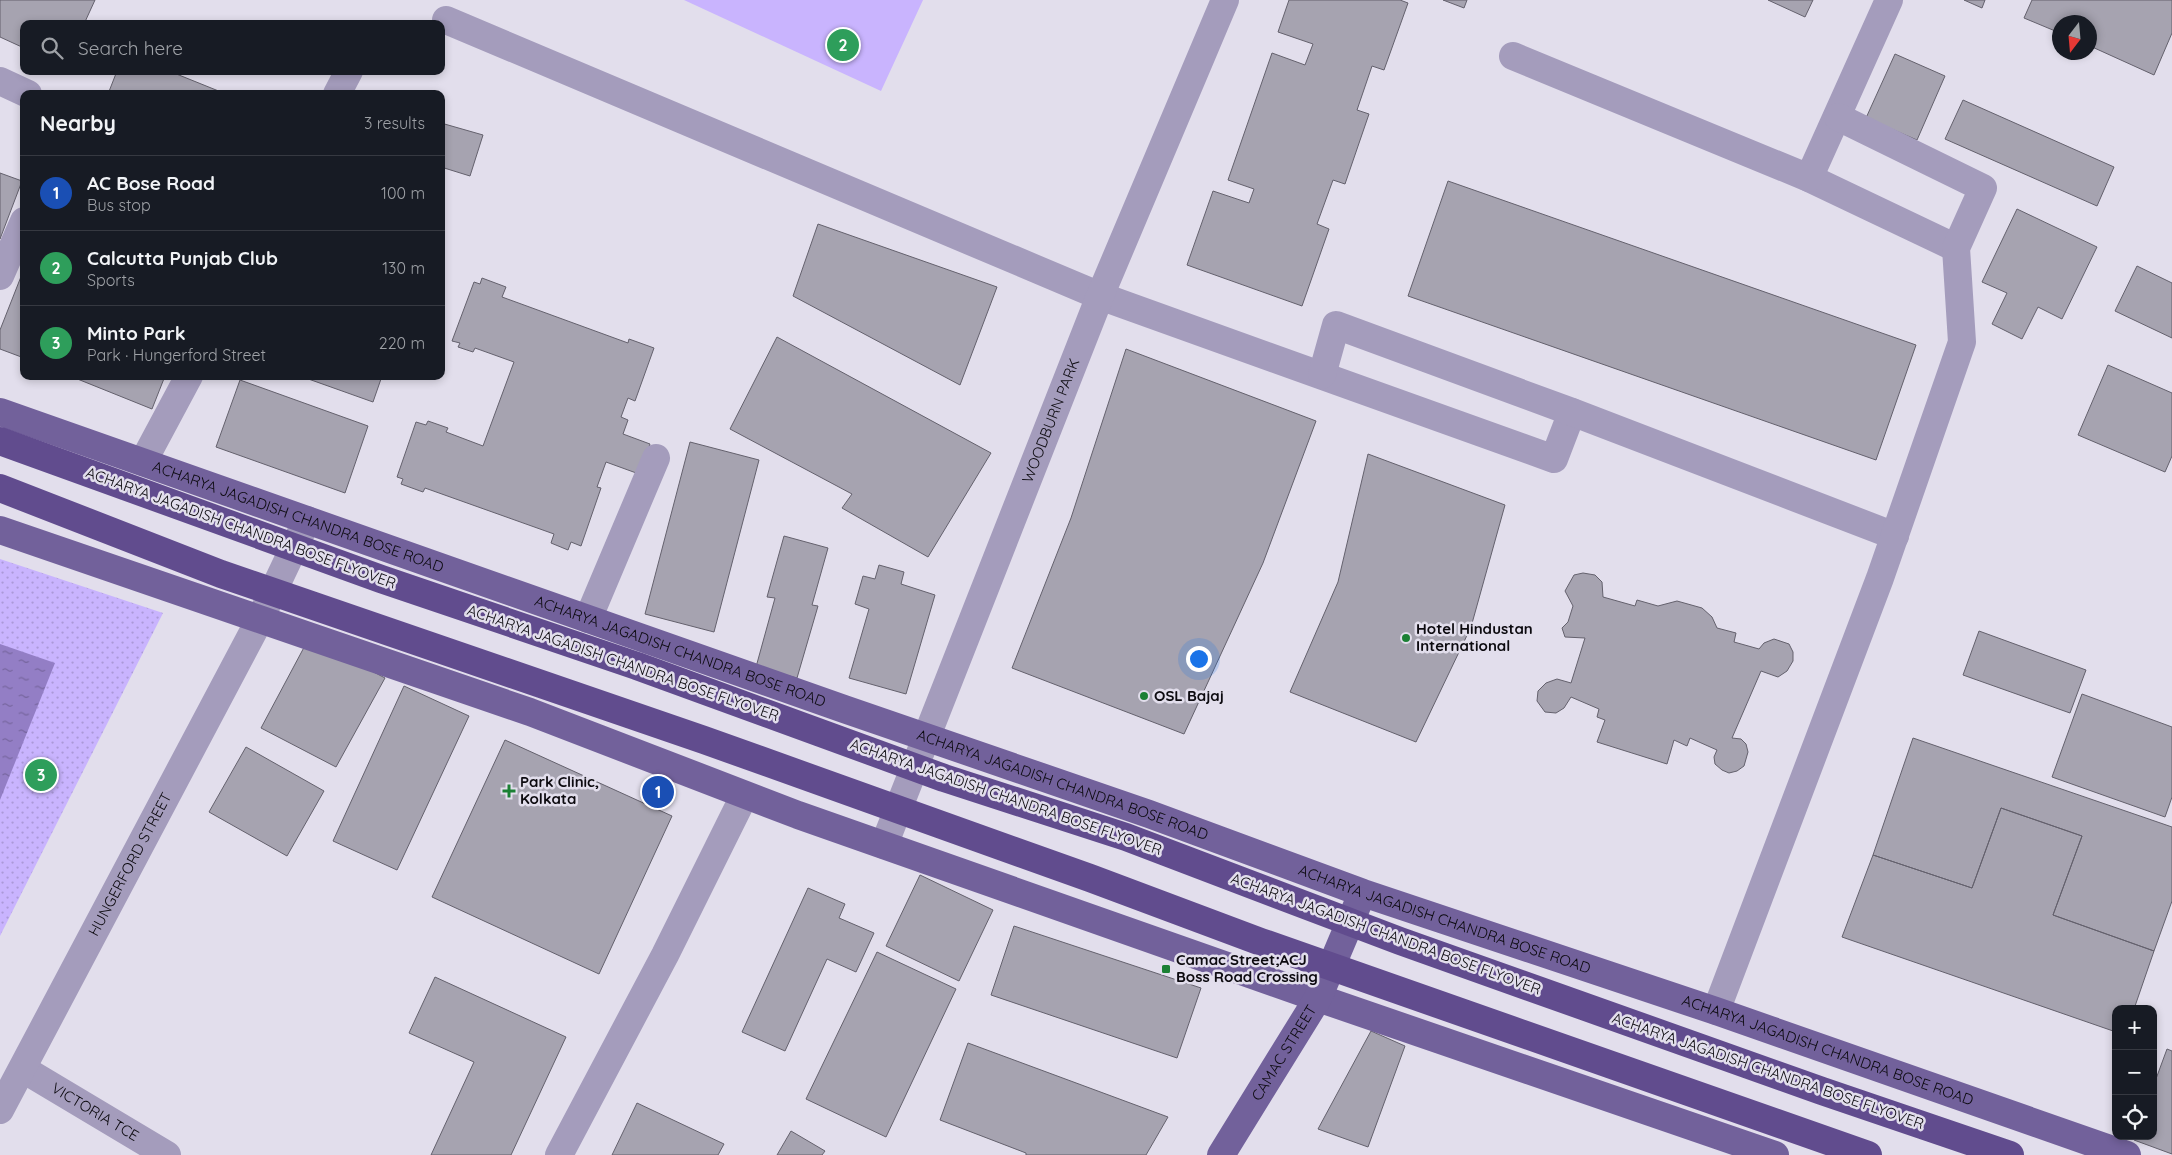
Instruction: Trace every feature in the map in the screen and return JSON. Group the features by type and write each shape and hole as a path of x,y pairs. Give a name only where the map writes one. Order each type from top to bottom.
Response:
{"highway":[{"name":"ACHARYA JAGADISH CHANDRA BOSE FLYOVER","path":"0,441 381,579 637,666 944,778 1126,837 1400,942 1822,1091 2010,1155"},
{"path":"0,488 221,574 695,737 1090,878 1261,942 1868,1155"}],"main road":[{"name":"ACHARYA JAGADISH CHANDRA BOSE ROAD","path":"0,412 925,738 1148,814 1363,893 1716,1011 2127,1155"},
{"path":"0,530 530,712 744,796 1761,1153"},
{"name":"CAMAC STREET","path":"1221,1155 1318,998 1363,893"}],"street":[{"name":"WOODBURN PARK","path":"884,845 1100,296 1225,0"},
{"path":"1809,178 1889,0"},
{"path":"446,20 1100,296 1554,459 1572,412"},
{"path":"1514,56 1809,178 1956,248"},
{"path":"339,90 347,75"},
{"path":"0,81 20,90"},
{"path":"1716,1011 1895,536 1962,342 1956,248 1983,188 1838,117"},
{"path":"0,276 20,230"},
{"path":"1322,375 1336,325 1572,412 1895,536"},
{"path":"143,462 186,380"},
{"path":"588,619 656,458"},
{"name":"HUNGERFORD STREET","path":"0,1110 260,620 307,520"},
{"path":"559,1155 665,955 744,796"},
{"name":"VICTORIA TCE","path":"23,1069 168,1155"}],"shaded area":[{"path":"684,0 923,0 881,91"},
{"path":"0,559 163,613 0,936"}],"water":[{"path":"0,644 55,663 0,800"}],"building":[{"path":"0,0 95,0 86,20 20,20 20,46 0,37"},
{"path":"1289,0 1400,0 1408,3 1384,70 1372,66 1357,110 1369,114 1345,184 1333,180 1317,224 1329,229 1302,306 1187,265 1213,191 1249,203 1254,189 1228,180 1272,53 1305,65 1313,44 1278,32"},
{"path":"1443,0 1467,0 1464,8"},
{"path":"1768,0 1813,0 1805,17"},
{"path":"1964,0 1985,0 1982,8"},
{"path":"2032,0 2172,0 2172,33 2154,75 2097,49 2097,15 2052,15 2052,30 2024,18"},
{"path":"1895,54 1945,76 1917,140 1866,118"},
{"path":"115,75 179,75 216,90 110,90"},
{"path":"1963,100 2114,167 2097,206 1945,139"},
{"path":"445,124 483,135 470,176 445,168"},
{"path":"0,173 20,180 20,186 0,239"},
{"path":"1448,181 1916,345 1876,460 1408,296"},
{"path":"2017,209 2097,247 2062,319 2038,307 2022,339 1992,324 2007,293 1982,282"},
{"path":"818,224 997,287 960,385 793,296"},
{"path":"2137,266 2172,283 2172,338 2115,311"},
{"path":"482,278 506,287 502,297 628,343 629,339 654,348 635,401 628,398 621,417 628,420 623,434 650,444 639,474 606,462 597,487 601,488 581,546 571,542 568,550 551,543 554,534 425,488 423,492 401,484 403,479 397,477 416,422 426,425 428,421 448,428 446,432 483,446 514,362 475,348 473,352 458,347 460,343 452,341 474,282 480,284"},
{"path":"20,279 20,356 0,349 0,330"},
{"path":"777,337 991,453 928,557 842,508 852,494 730,429"},
{"path":"1126,349 1316,421 1263,563 1184,734 1012,668 1071,518"},
{"path":"2108,365 2172,393 2172,456 2165,472 2078,435"},
{"path":"80,380 163,380 152,409"},
{"path":"240,380 368,426 345,493 216,447"},
{"path":"311,380 381,380 373,402"},
{"path":"690,442 759,460 714,632 645,614"},
{"path":"1368,454 1505,505 1471,627 1416,742 1290,692 1338,582"},
{"path":"784,536 828,548 812,605 818,606 797,678 756,667 775,598 767,597"},
{"path":"879,565 904,572 901,584 935,595 906,694 849,678 869,609 855,604 863,576 875,579"},
{"path":"1583,573 1595,575 1602,582 1603,597 1635,606 1637,600 1658,606 1677,601 1702,608 1712,617 1717,628 1736,633 1734,642 1759,649 1764,643 1774,639 1789,644 1793,652 1793,661 1787,671 1778,677 1761,671 1732,738 1741,739 1746,744 1748,752 1744,766 1737,771 1729,773 1722,770 1715,764 1714,757 1717,750 1690,738 1687,746 1674,740 1667,764 1597,742 1605,720 1597,717 1599,709 1571,697 1564,708 1556,713 1545,712 1537,701 1538,691 1546,683 1557,679 1571,683 1585,638 1565,637 1562,628 1568,622 1573,606 1565,591 1574,575"},
{"path":"1979,631 2086,670 2070,713 1963,675"},
{"path":"309,638 385,678 336,767 261,728"},
{"path":"404,686 469,716 397,870 333,841"},
{"path":"2082,694 2172,727 2172,797 2165,817 2052,777"},
{"path":"1913,738 2172,827 2172,901 2154,951 2053,915 2082,836 2001,808 1972,888 1873,855"},
{"path":"505,740 672,816 599,974 432,897"},
{"path":"246,747 324,791 287,856 209,812"},
{"path":"2001,808 2082,836 2053,915 2154,951 2135,1005 2112,1005 2112,1031 1842,937 1873,855 1972,888"},
{"path":"920,875 993,910 959,981 886,946"},
{"path":"808,888 845,904 839,918 874,933 856,972 827,959 785,1051 742,1032"},
{"path":"1014,926 1201,988 1177,1058 991,995"},
{"path":"877,952 956,989 886,1137 806,1099"},
{"path":"435,977 566,1037 511,1155 431,1155 474,1062 409,1033"},
{"path":"1371,1031 1405,1046 1368,1147 1318,1129"},
{"path":"968,1043 1168,1117 1146,1155 1026,1155 1026,1153 940,1120"},
{"path":"2167,1049 2172,1051 2172,1154 2134,1140 2157,1140 2157,1076"},
{"path":"637,1103 724,1144 718,1155 612,1155"},
{"path":"791,1131 825,1151 822,1155 777,1155"}],"place":[{"name":"Calcutta Punjab Club","path":"843,45"},
{"name":"Hotel Hindustan International","path":"1406,638"},
{"name":"OSL Bajaj","path":"1144,696"},
{"name":"Minto Park","path":"41,775"},
{"name":"Park Clinic, Kolkata","path":"509,791"},
{"name":"AC Bose Road","path":"658,792"},
{"name":"Camac Street;ACJ Boss Road Crossing","path":"1166,969"}]}
